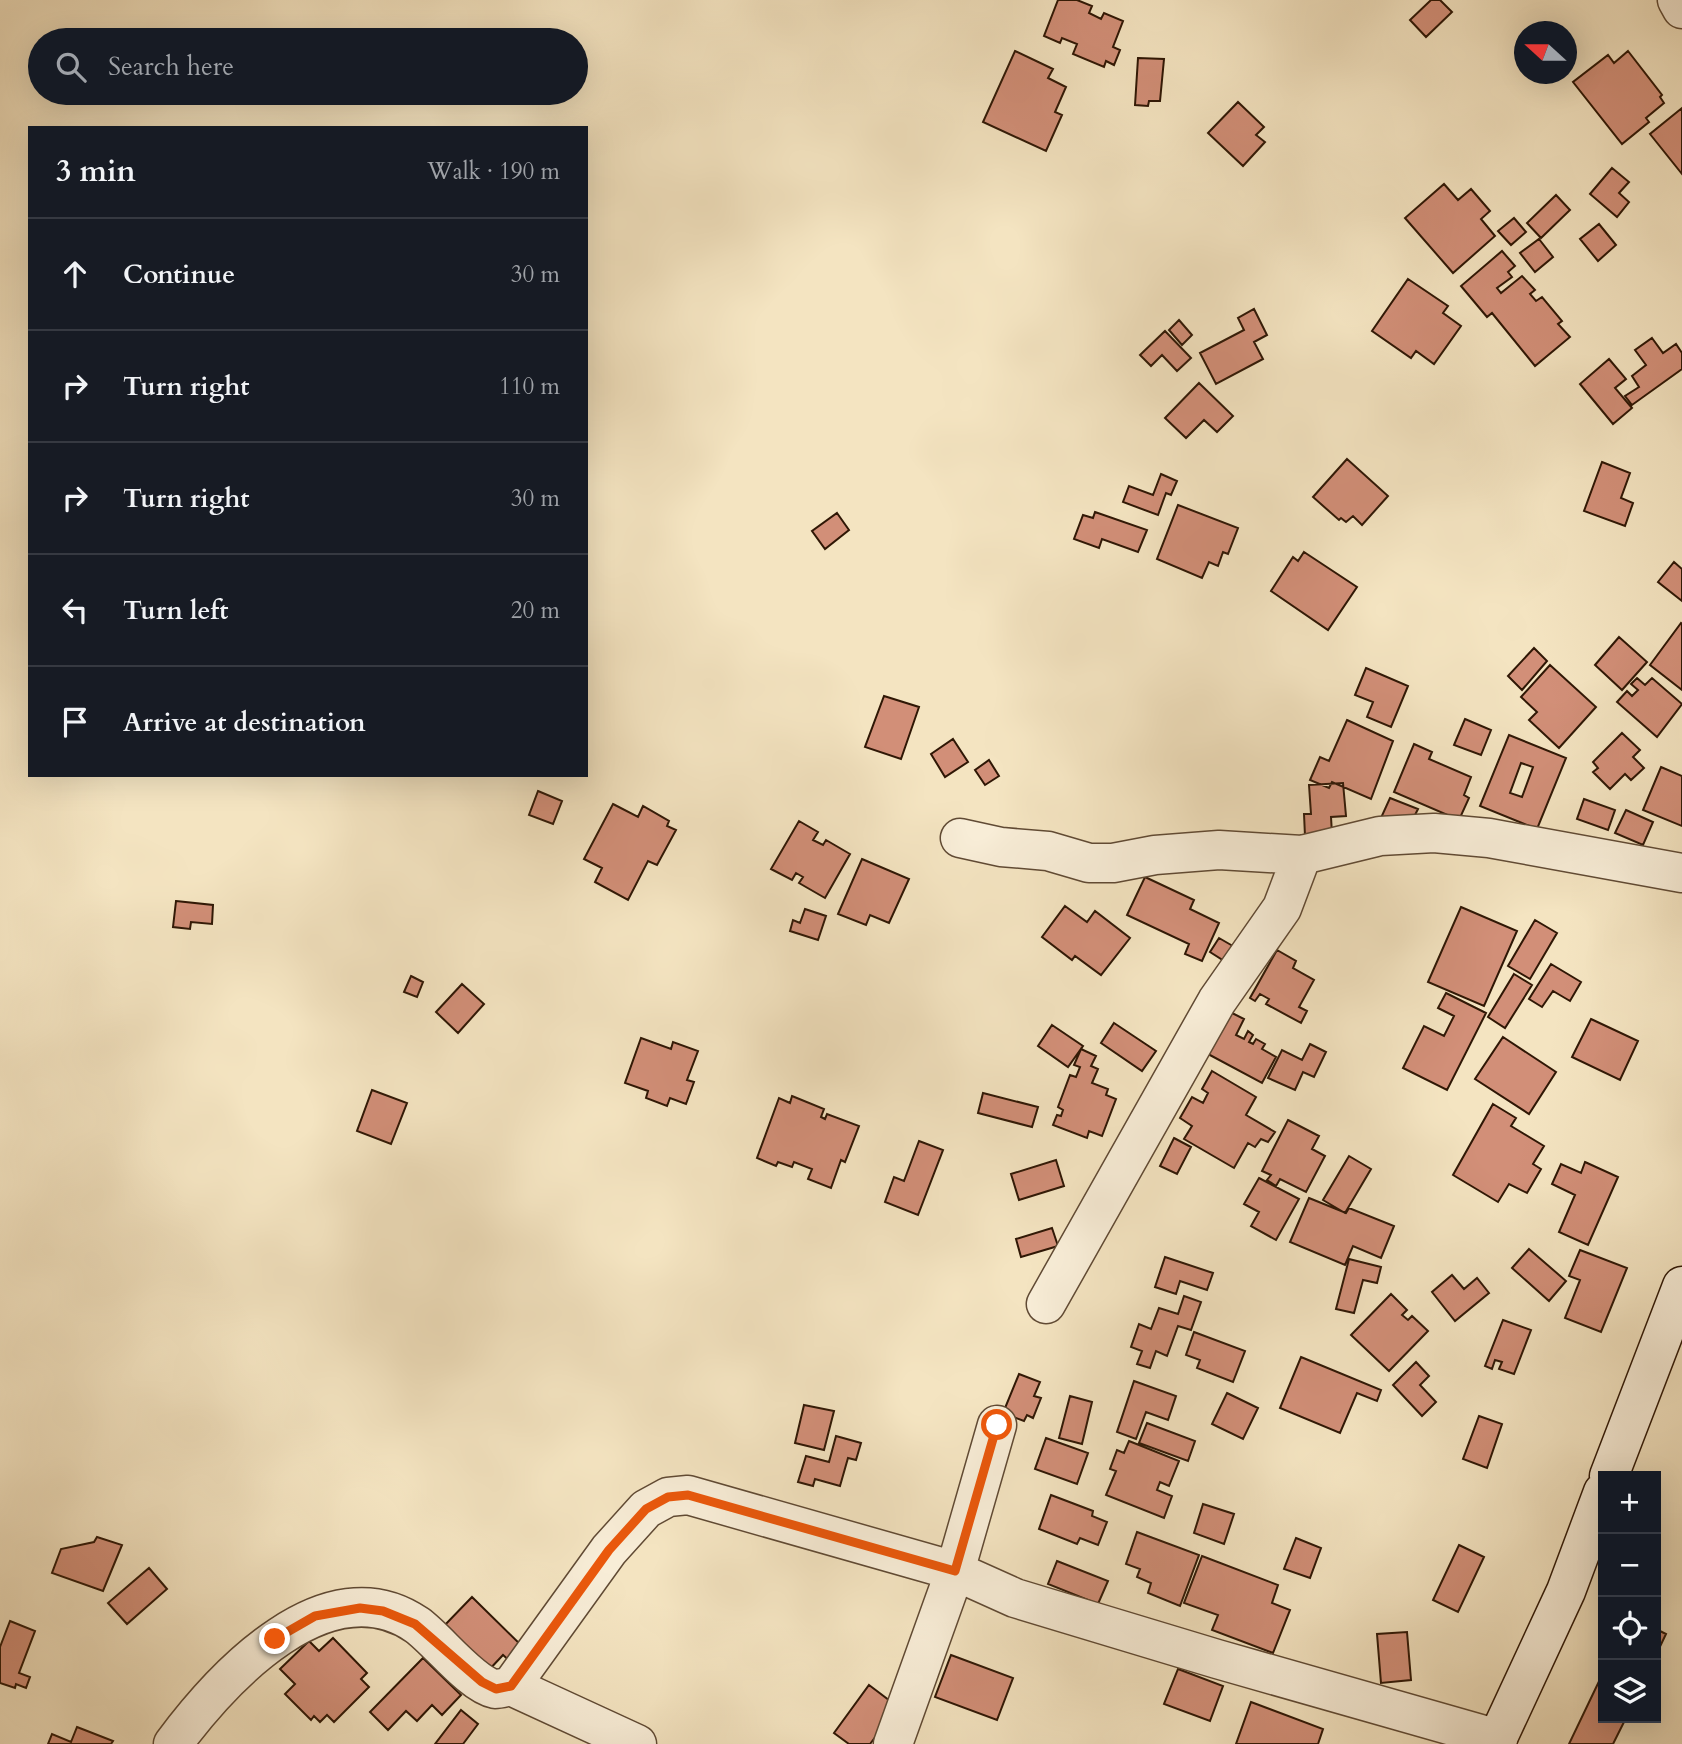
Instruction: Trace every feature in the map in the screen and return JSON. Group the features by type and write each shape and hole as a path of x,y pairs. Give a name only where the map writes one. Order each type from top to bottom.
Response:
{"street":[{"path":"1677,0 1682,9"},
{"path":"960,838 1001,847 1048,851 1089,863 1219,850 1302,855 1380,836 1434,833 1489,838 1682,873"},
{"path":"1046,1304 1217,1001 1282,908 1302,855"},
{"path":"1611,1471 1682,1286"},
{"path":"893,1744 955,1571 997,1425"},
{"path":"511,1686 609,1550 646,1509 668,1497 688,1495 955,1571 1015,1598 1496,1741 1566,1591 1598,1505"},
{"path":"173,1744 235,1671 275,1639 315,1616 360,1608 383,1611 415,1624 482,1682 496,1689 511,1686 637,1744"}],"building":[{"path":"1058,0 1077,0 1092,6 1089,13 1101,19 1104,13 1123,21 1113,47 1120,50 1114,65 1106,61 1104,67 1073,54 1077,44 1062,38 1060,43 1044,36"},
{"path":"1431,0 1440,0 1452,12 1426,37 1410,20"},
{"path":"1015,51 1053,69 1048,78 1066,87 1055,112 1062,115 1046,151 983,122"},
{"path":"1628,51 1662,95 1660,97 1664,103 1646,118 1649,122 1622,144 1575,84 1577,84 1577,79 1608,55 1614,63"},
{"path":"1138,58 1164,59 1160,101 1149,101 1148,106 1135,105"},
{"path":"1238,102 1264,127 1256,135 1265,142 1243,166 1208,133"},
{"path":"1682,108 1682,174 1650,134"},
{"path":"1612,168 1629,182 1619,193 1629,202 1617,217 1590,194"},
{"path":"1444,184 1458,200 1471,189 1490,211 1481,219 1495,236 1453,273 1405,218"},
{"path":"1556,195 1570,210 1541,238 1527,223"},
{"path":"1514,218 1526,232 1511,245 1498,231"},
{"path":"1599,224 1616,245 1598,261 1580,239"},
{"path":"1539,239 1553,257 1535,272 1520,253"},
{"path":"1502,251 1515,266 1508,272 1512,277 1497,288 1501,293 1522,276 1535,290 1530,294 1536,301 1542,297 1562,321 1558,324 1570,337 1535,366 1492,313 1487,317 1461,286"},
{"path":"1408,279 1448,306 1443,313 1461,326 1434,364 1416,351 1411,358 1372,331"},
{"path":"1254,309 1267,335 1254,342 1263,359 1216,384 1200,353 1244,330 1238,318"},
{"path":"1179,320 1192,335 1182,345 1169,330"},
{"path":"1165,331 1191,358 1177,371 1162,355 1151,366 1140,355"},
{"path":"1652,338 1663,353 1676,344 1682,353 1682,369 1632,405 1625,396 1639,387 1632,376 1646,365 1635,350"},
{"path":"1609,359 1626,379 1615,388 1632,408 1613,424 1580,384"},
{"path":"1199,383 1233,416 1217,432 1204,420 1186,438 1165,418"},
{"path":"1347,459 1388,496 1362,525 1353,516 1346,522 1341,518 1339,520 1313,497"},
{"path":"1602,462 1630,473 1621,498 1633,503 1625,526 1584,511"},
{"path":"1161,474 1177,481 1171,495 1166,493 1158,515 1123,502 1129,486 1153,495"},
{"path":"1178,505 1238,528 1228,554 1223,552 1218,566 1209,562 1202,578 1157,559"},
{"path":"1095,512 1147,530 1138,552 1102,539 1099,548 1074,539 1083,515 1093,518"},
{"path":"837,513 849,530 825,549 812,531"},
{"path":"1304,552 1357,587 1328,630 1271,591 1293,557 1298,561"},
{"path":"1674,562 1682,569 1682,601 1658,582"},
{"path":"1682,624 1682,690 1650,665"},
{"path":"1619,637 1647,662 1622,690 1595,665"},
{"path":"1534,648 1547,661 1522,690 1508,676"},
{"path":"1550,665 1596,707 1559,748 1529,720 1537,712 1521,697"},
{"path":"1366,668 1408,686 1391,727 1367,717 1373,702 1355,695"},
{"path":"1637,678 1645,685 1652,678 1682,704 1657,737 1617,702 1627,691 1632,696 1638,690 1631,684"},
{"path":"884,696 919,707 901,759 865,747"},
{"path":"1465,719 1491,730 1481,755 1454,745"},
{"path":"1347,720 1393,741 1371,799 1332,782 1329,788 1310,780 1320,757 1329,761"},
{"path":"1622,733 1640,750 1633,757 1644,768 1631,780 1625,774 1610,789 1593,772 1598,768 1593,762"},
{"path":"1509,735 1566,758 1537,829 1480,806","holes":["1521,763 1533,767 1522,797 1510,793"]},
{"path":"953,739 968,762 945,777 931,754"},
{"path":"1414,744 1432,752 1429,759 1471,777 1464,795 1469,798 1459,820 1394,792"},
{"path":"989,760 999,776 985,785 975,770"},
{"path":"1661,767 1682,776 1682,826 1643,810"},
{"path":"1343,783 1346,816 1331,817 1332,834 1305,836 1304,814 1311,814 1309,785"},
{"path":"538,791 562,801 553,824 529,815"},
{"path":"1390,798 1418,809 1412,821 1380,820"},
{"path":"1584,799 1615,810 1608,830 1577,819"},
{"path":"613,804 638,817 643,806 669,821 667,826 676,830 657,865 648,861 628,900 595,882 602,868 584,859"},
{"path":"1626,810 1653,822 1643,845 1615,833"},
{"path":"799,821 818,832 813,840 823,845 826,840 850,854 825,898 799,883 803,877 796,873 792,880 771,869"},
{"path":"862,859 909,879 889,923 870,915 866,925 838,914"},
{"path":"1145,877 1194,900 1190,909 1219,923 1202,961 1185,954 1189,944 1127,915"},
{"path":"176,901 213,905 212,924 191,922 190,929 173,927"},
{"path":"1065,906 1087,922 1095,911 1130,938 1101,975 1075,956 1072,960 1042,937"},
{"path":"1461,907 1517,931 1484,1006 1428,982"},
{"path":"805,909 826,916 818,940 790,931 793,920 800,923"},
{"path":"1535,920 1557,933 1530,979 1508,966"},
{"path":"1219,938 1238,949 1229,964 1210,952"},
{"path":"1277,950 1296,961 1293,968 1314,980 1299,1007 1307,1011 1301,1023 1266,1004 1269,999 1260,994 1255,1001 1250,998"},
{"path":"1551,964 1581,982 1570,1001 1553,991 1542,1007 1529,999"},
{"path":"1514,974 1532,985 1505,1028 1488,1017"},
{"path":"411,976 423,982 417,997 404,992"},
{"path":"462,984 484,1004 458,1033 436,1012"},
{"path":"1446,993 1486,1013 1447,1090 1403,1068 1424,1026 1444,1036 1454,1016 1438,1008"},
{"path":"1230,1012 1244,1019 1236,1035 1244,1039 1248,1031 1253,1035 1249,1042 1253,1044 1256,1039 1265,1044 1262,1049 1276,1057 1262,1083 1208,1054"},
{"path":"1591,1019 1638,1041 1620,1080 1572,1057"},
{"path":"1114,1023 1156,1051 1142,1071 1101,1043"},
{"path":"1052,1025 1083,1046 1068,1067 1038,1046"},
{"path":"1503,1037 1556,1072 1529,1114 1475,1079"},
{"path":"641,1038 671,1049 673,1042 698,1051 687,1080 694,1082 686,1104 670,1098 667,1106 646,1098 648,1091 625,1083"},
{"path":"1310,1044 1326,1052 1314,1077 1303,1072 1295,1090 1268,1078 1282,1050 1302,1060"},
{"path":"1081,1049 1096,1056 1091,1066 1098,1069 1092,1083 1108,1089 1106,1095 1116,1099 1102,1136 1089,1131 1087,1138 1053,1125 1057,1115 1061,1116 1063,1110 1058,1107 1070,1075 1076,1077 1080,1067 1074,1065"},
{"path":"1212,1071 1256,1097 1246,1115 1275,1132 1268,1142 1261,1139 1255,1147 1248,1143 1234,1168 1184,1139 1192,1126 1180,1118 1192,1097 1203,1103 1208,1093 1202,1089"},
{"path":"372,1090 407,1103 391,1144 357,1131"},
{"path":"983,1093 1038,1107 1032,1127 978,1113"},
{"path":"792,1096 824,1109 821,1117 825,1119 827,1114 859,1126 845,1162 841,1160 831,1188 808,1179 812,1169 794,1162 792,1167 778,1162 776,1166 757,1158 779,1098 790,1103"},
{"path":"1493,1104 1516,1118 1511,1126 1544,1146 1533,1164 1541,1169 1527,1193 1509,1184 1498,1202 1453,1175"},
{"path":"1288,1120 1319,1136 1312,1149 1325,1156 1306,1192 1280,1179 1276,1186 1267,1180 1271,1175 1262,1171"},
{"path":"1174,1138 1191,1147 1177,1174 1160,1166"},
{"path":"919,1141 943,1150 918,1215 885,1202 894,1177 904,1181"},
{"path":"1349,1156 1371,1169 1345,1213 1323,1200"},
{"path":"1056,1160 1064,1186 1019,1200 1011,1174"},
{"path":"1585,1162 1618,1177 1588,1245 1559,1232 1575,1195 1552,1184 1561,1164 1581,1173"},
{"path":"1259,1178 1299,1199 1276,1240 1251,1226 1259,1212 1244,1204"},
{"path":"1309,1198 1346,1213 1349,1208 1394,1226 1381,1258 1353,1246 1345,1265 1290,1242"},
{"path":"1052,1228 1058,1246 1021,1257 1016,1239"},
{"path":"1529,1249 1566,1281 1549,1301 1512,1268"},
{"path":"1580,1250 1627,1268 1601,1332 1565,1318 1580,1280 1569,1276"},
{"path":"1165,1257 1213,1273 1207,1290 1180,1281 1176,1294 1155,1287"},
{"path":"1349,1259 1381,1267 1377,1283 1363,1280 1354,1313 1336,1309"},
{"path":"1452,1275 1464,1289 1477,1278 1489,1293 1455,1321 1432,1292"},
{"path":"1391,1294 1407,1310 1402,1315 1408,1320 1412,1316 1428,1331 1389,1371 1351,1335"},
{"path":"1184,1296 1201,1302 1191,1330 1178,1326 1167,1356 1156,1351 1150,1368 1137,1364 1142,1351 1131,1347 1139,1324 1151,1329 1159,1308 1178,1314"},
{"path":"1503,1320 1531,1330 1514,1374 1499,1369 1502,1362 1495,1360 1492,1369 1485,1366"},
{"path":"1194,1332 1245,1351 1233,1382 1197,1368 1200,1360 1186,1355"},
{"path":"1301,1357 1381,1390 1377,1401 1357,1393 1340,1433 1280,1408"},
{"path":"1416,1362 1429,1376 1420,1385 1436,1402 1422,1416 1393,1385"},
{"path":"1019,1374 1040,1382 1034,1396 1041,1398 1033,1418 1027,1415 1024,1421 1003,1413"},
{"path":"1134,1381 1176,1396 1168,1420 1146,1412 1136,1439 1117,1432"},
{"path":"1227,1393 1258,1408 1243,1439 1212,1424"},
{"path":"1070,1396 1092,1402 1082,1444 1059,1438"},
{"path":"804,1405 834,1411 824,1450 795,1443"},
{"path":"1479,1416 1502,1424 1487,1468 1463,1459"},
{"path":"1147,1423 1195,1441 1188,1461 1139,1443"},
{"path":"836,1436 861,1443 856,1460 848,1458 840,1486 815,1479 813,1486 798,1482 806,1456 829,1462"},
{"path":"1046,1438 1088,1453 1077,1484 1035,1469"},
{"path":"1129,1441 1179,1461 1169,1486 1160,1482 1157,1490 1172,1496 1164,1518 1106,1495 1116,1471 1110,1469 1117,1450 1124,1453"},
{"path":"1051,1495 1093,1511 1092,1516 1107,1522 1098,1545 1080,1538 1077,1544 1039,1529"},
{"path":"1203,1504 1234,1514 1224,1544 1194,1533"},
{"path":"1137,1532 1199,1555 1180,1606 1148,1593 1151,1583 1137,1577 1140,1569 1126,1564"},
{"path":"97,1537 122,1545 103,1591 52,1573 61,1549 94,1542"},
{"path":"1296,1538 1321,1548 1310,1578 1284,1569"},
{"path":"1459,1545 1484,1557 1458,1612 1433,1600"},
{"path":"1202,1556 1278,1585 1272,1603 1290,1610 1273,1653 1212,1630 1218,1615 1184,1603"},
{"path":"1057,1561 1108,1581 1098,1604 1048,1584"},
{"path":"149,1568 167,1589 127,1624 108,1603"},
{"path":"472,1597 525,1649 512,1663 503,1655 487,1672 442,1628"},
{"path":"10,1621 35,1631 19,1673 30,1677 26,1688 0,1683 0,1647"},
{"path":"1407,1632 1411,1680 1381,1683 1377,1634"},
{"path":"1661,1632 1666,1634 1661,1644"},
{"path":"333,1638 367,1673 361,1679 369,1687 334,1722 327,1715 320,1722 314,1716 311,1720 285,1694 295,1684 280,1669 309,1641 319,1651"},
{"path":"951,1655 1013,1678 997,1720 935,1697"},
{"path":"423,1658 461,1695 442,1715 432,1705 417,1721 406,1711 388,1730 370,1712"},
{"path":"1178,1669 1223,1686 1210,1721 1164,1704"},
{"path":"1598,1683 1598,1723 1624,1723 1613,1744 1569,1744"},
{"path":"869,1685 898,1707 870,1744 849,1744 834,1733"},
{"path":"1251,1702 1323,1729 1318,1744 1236,1744"},
{"path":"461,1710 478,1724 463,1744 435,1744"},
{"path":"77,1727 113,1741 111,1744 48,1744 52,1734 71,1742"}],"route":[{"path":"275,1639 315,1616 360,1608 383,1611 400,1616 429,1634 482,1682 496,1689 511,1686 532,1661 609,1550 646,1509 668,1497 688,1495 955,1571 997,1425"}]}
